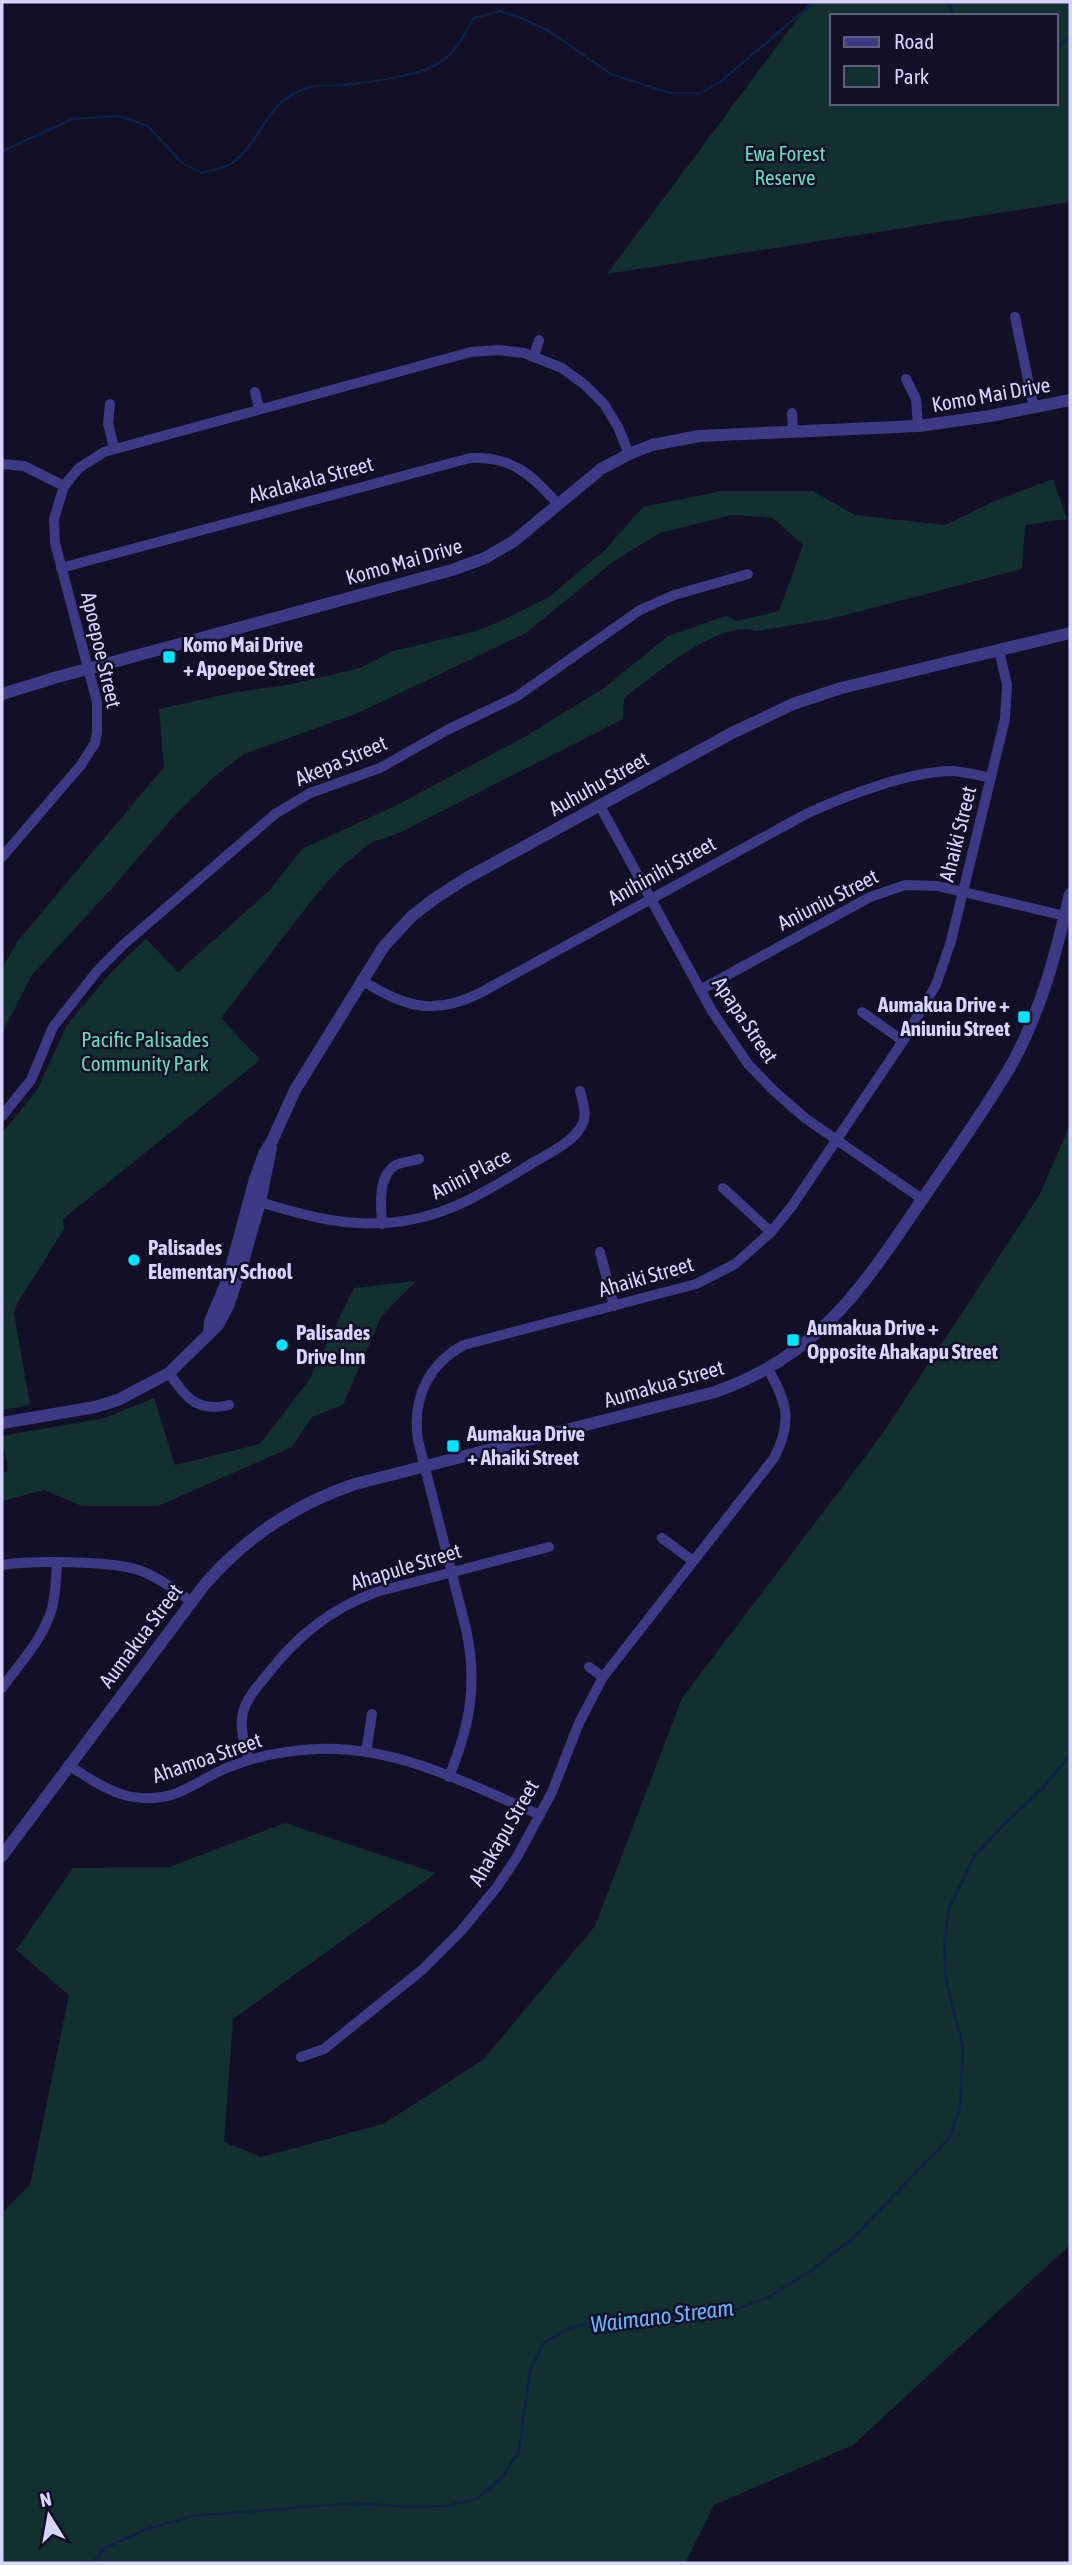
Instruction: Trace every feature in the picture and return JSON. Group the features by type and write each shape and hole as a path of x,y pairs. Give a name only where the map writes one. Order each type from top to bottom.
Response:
{"street":[{"path":"1015,317 1034,408"},
{"path":"534,356 539,340"},
{"name":"Apoepoe Street","path":"2,856 81,765 95,743 98,710 61,568 54,529 56,510 64,486 87,461 114,448 259,408 471,352 498,350 534,356 562,368 594,393 614,421 629,454"},
{"name":"Komo Mai Drive","path":"906,379 916,399 918,426"},
{"path":"254,392 259,408"},
{"name":"Komo Mai Drive","path":"2,694 452,570 485,558 514,541 601,469 652,445 686,438 918,426 1070,400"},
{"path":"110,404 108,423 114,448"},
{"path":"792,413 793,432"},
{"name":"Akalakala Street","path":"61,568 470,458 489,458 516,466 536,481 558,504"},
{"path":"2,464 24,466 64,486"},
{"name":"Akepa Street","path":"2,1116 31,1080 59,1019 98,970 123,945 275,814 310,793 380,768 447,730 516,697 640,610 674,596 748,574"},
{"name":"Auhuhu Street","path":"2,1423 106,1404 145,1388 185,1359 209,1332 210,1321 228,1279 255,1201 264,1154 295,1090 384,946 433,899 752,723 793,704 841,688 1070,633"},
{"name":"Ahaiki Street","path":"449,1777 467,1728 473,1676 470,1645 416,1425 416,1411 428,1377 453,1351 480,1340 678,1290 713,1276 751,1252 792,1206 904,1041 936,985 951,941 1008,696 999,650"},
{"name":"Anihinihi Street","path":"361,980 390,998 404,1003 431,1007 455,1004 480,993 806,814 852,794 942,772 964,772 991,778"},
{"name":"Apapa Street","path":"600,806 700,990 732,1043 762,1079 805,1118 922,1199"},
{"name":"Aniuniu Street","path":"700,990 882,891 905,885 925,884 1065,916"},
{"name":"Aumakua Street","path":"2,1856 191,1601 237,1551 284,1516 342,1489 698,1398 740,1383 768,1369 809,1341 839,1314 862,1287 995,1092 1023,1043 1048,982 1070,894"},
{"path":"862,1012 904,1041"},
{"name":"Anini Place","path":"255,1201 334,1222 382,1224 418,1220 479,1196 562,1146 580,1129 583,1122 585,1114 580,1091"},
{"path":"382,1224 382,1190 388,1173 396,1165 419,1159"},
{"path":"723,1188 771,1232"},
{"path":"600,1252 614,1306"},
{"name":"Ahakapu Street","path":"301,2057 324,2049 442,1951 497,1888 540,1815 587,1706 603,1677 774,1458 786,1431 785,1405 768,1369"},
{"path":"169,1373 184,1394 201,1406 209,1408 229,1405"},
{"path":"662,1538 693,1561"},
{"name":"Ahapule Street","path":"249,1760 242,1731 246,1704 284,1652 325,1617 363,1597 549,1547"},
{"path":"2,1688 36,1642 48,1620 55,1593 57,1563"},
{"path":"2,1565 57,1563 119,1566 140,1570 163,1581 191,1601"},
{"path":"589,1667 603,1677"},
{"path":"366,1752 372,1714"},
{"name":"Ahamoa Street","path":"69,1765 111,1792 151,1798 178,1792 249,1760 317,1749 366,1752 409,1761 540,1815"}],"green space":[{"name":"Ewa Forest Reserve","path":"810,2 1070,2 1070,202 607,274"},
{"name":"Pacific Palisades Community Park","path":"1053,479 1067,519 1025,525 1022,569 830,619 756,631 724,633 687,652 624,698 623,719 399,833 370,843 338,870 221,1018 260,1060 63,1219 64,1229 14,1313 30,1405 2,1410 2,1133 37,1090 67,1025 113,970 146,939 178,972 269,891 302,849 397,805 526,736 604,688 668,636 726,616 737,621 779,611 803,545 773,518 732,515 660,533 614,561 526,633 358,713 244,754 214,777 176,814 32,975 2,1033 2,969 17,942 164,767 159,709 360,668 393,651 473,632 501,621 549,597 605,550 643,507 721,491 813,491 855,515 945,525 997,500"},
{"path":"1070,1125 1070,2245 853,2445 714,2505 685,2563 2,2563 2,2213 30,2185 69,1995 16,1950 73,1868 169,1867 285,1823 436,1873 233,2019 224,2142 261,2157 383,2124 483,2060 595,1926 682,1698 881,1436 1040,1194"},
{"path":"416,1281 381,1317 343,1405 312,1417 292,1447 158,1506 82,1506 44,1490 2,1501 2,1473 8,1471 2,1436 105,1418 154,1398 175,1465 260,1444 309,1380 354,1288"}],"waterway":[{"path":"2,151 73,119 119,116 148,126 182,163 202,173 221,168 242,154 279,105 301,90 382,80 426,69 450,54 474,18 500,11 549,31 611,74 670,93 701,93 720,82 814,2"},
{"path":"947,2 953,14"},
{"path":"1058,46 1070,37"},
{"name":"Waimano Stream","path":"93,2563 104,2548 145,2530 191,2516 358,2503 407,2507 448,2506 478,2498 502,2477 519,2451 530,2371 544,2343 569,2328 604,2320 732,2311 767,2298 812,2270 854,2237 949,2138 960,2108 963,2048 946,1979 944,1945 949,1909 974,1857 1004,1824 1043,1788 1070,1755"}],"place":[{"name":"Komo Mai Drive + Apoepoe Street","path":"169,657"},
{"name":"Aumakua Drive + Aniuniu Street","path":"1024,1017"},
{"name":"Palisades Elementary School","path":"134,1260"},
{"name":"Aumakua Drive + Opposite Ahakapu Street","path":"793,1340"},
{"name":"Palisades Drive Inn","path":"282,1345"},
{"name":"Aumakua Drive + Ahaiki Street","path":"453,1446"}]}
